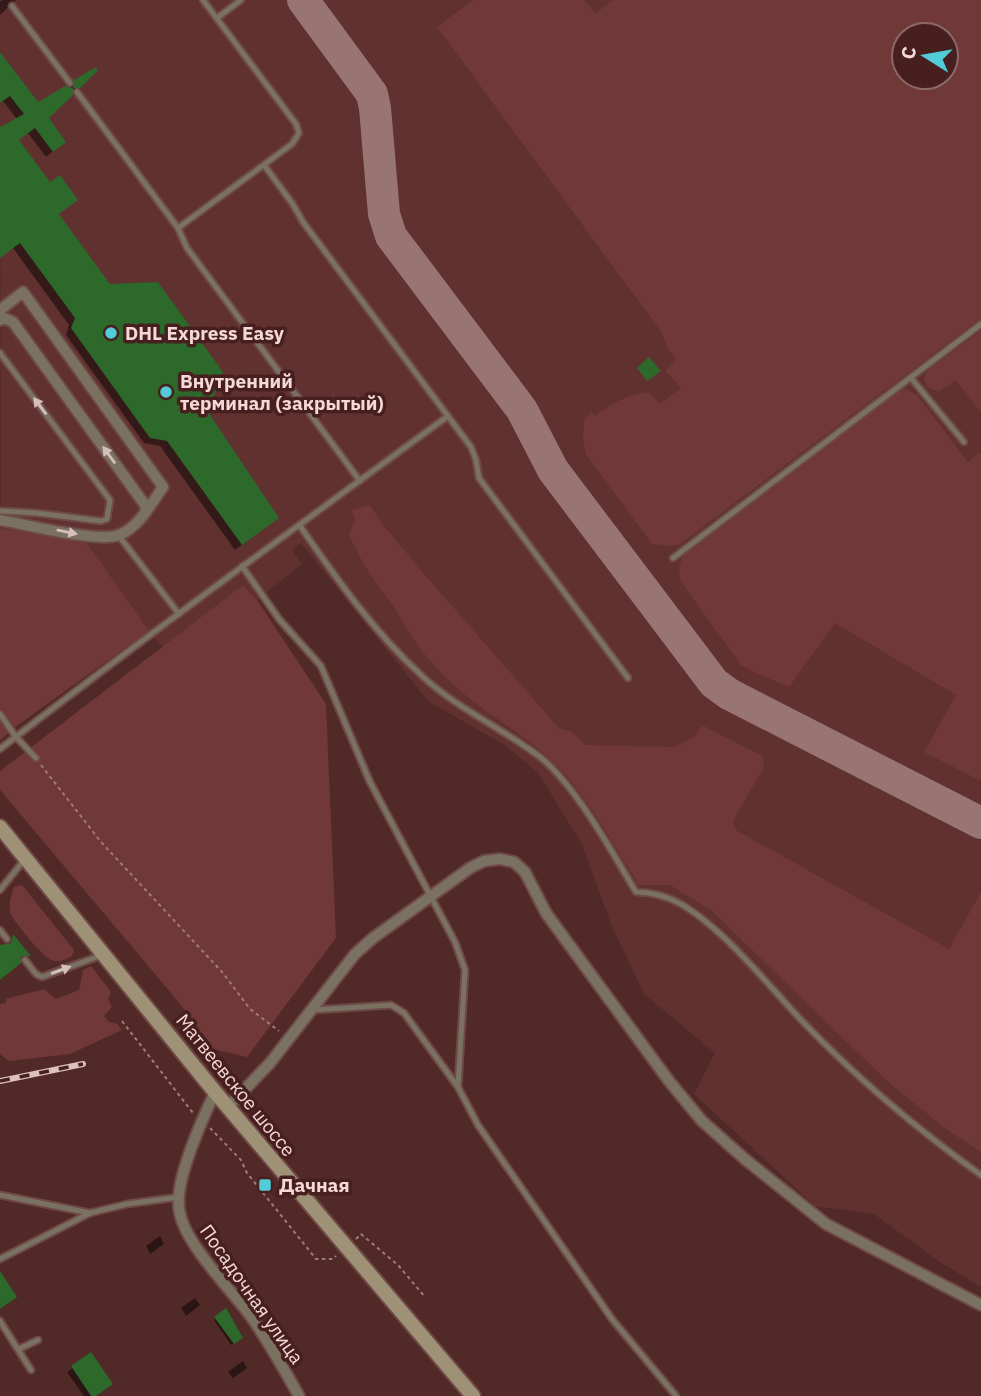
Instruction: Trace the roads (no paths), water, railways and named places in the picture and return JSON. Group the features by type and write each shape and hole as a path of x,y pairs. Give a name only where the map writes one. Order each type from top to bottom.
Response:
{"main road":[{"name":"Матвеевское шоссе","path":"0,827 215,1092 473,1396"}],"street":[{"path":"0,310 23,292 163,487 143,516 118,535 92,537 0,520"},
{"path":"0,320 4,318 13,321 145,505 146,511"},
{"path":"228,1107 289,1039 355,954 373,938 470,868 484,861 500,859 514,862 525,872 546,913 581,962 702,1121 793,1200 826,1224 981,1305"},
{"name":"Посадочная улица","path":"215,1092 192,1143 179,1197 181,1219 192,1240 251,1317 299,1396"}],"lane":[{"path":"178,228 298,138 298,128 203,0"},
{"path":"217,18 241,0"},
{"path":"12,6 70,83"},
{"path":"77,92 178,228 187,248 360,481"},
{"path":"264,165 303,222 471,447 477,460 479,478 628,678"},
{"path":"673,558 981,324"},
{"path":"0,353 110,500 107,519 101,521 0,511"},
{"path":"911,378 964,442"},
{"path":"0,750 242,566 449,416"},
{"path":"300,526 348,594 421,675 542,759 560,778 636,892 654,892 681,905 704,921 806,1025 893,1107 981,1175"},
{"path":"118,535 180,614"},
{"path":"242,566 279,619 321,666 370,782 455,942 465,970 458,1087"},
{"path":"0,714 16,737 36,758"},
{"path":"0,890 25,859"},
{"path":"0,930 7,939"},
{"path":"25,960 36,974 42,977 102,955"},
{"path":"313,1010 391,1005 404,1013 458,1087 478,1125 612,1319 676,1396"},
{"path":"0,1195 90,1213"},
{"path":"0,1258 90,1213 127,1203 179,1197"},
{"path":"0,1321 31,1370"},
{"path":"19,1349 38,1340"}],"railway":[{"path":"0,1081 83,1064"}],"place":[{"name":"DHL Express Easy","path":"111,333"},
{"name":"Внутренний терминал (закрытый)","path":"166,392"},
{"name":"Дачная","path":"265,1185"}]}
